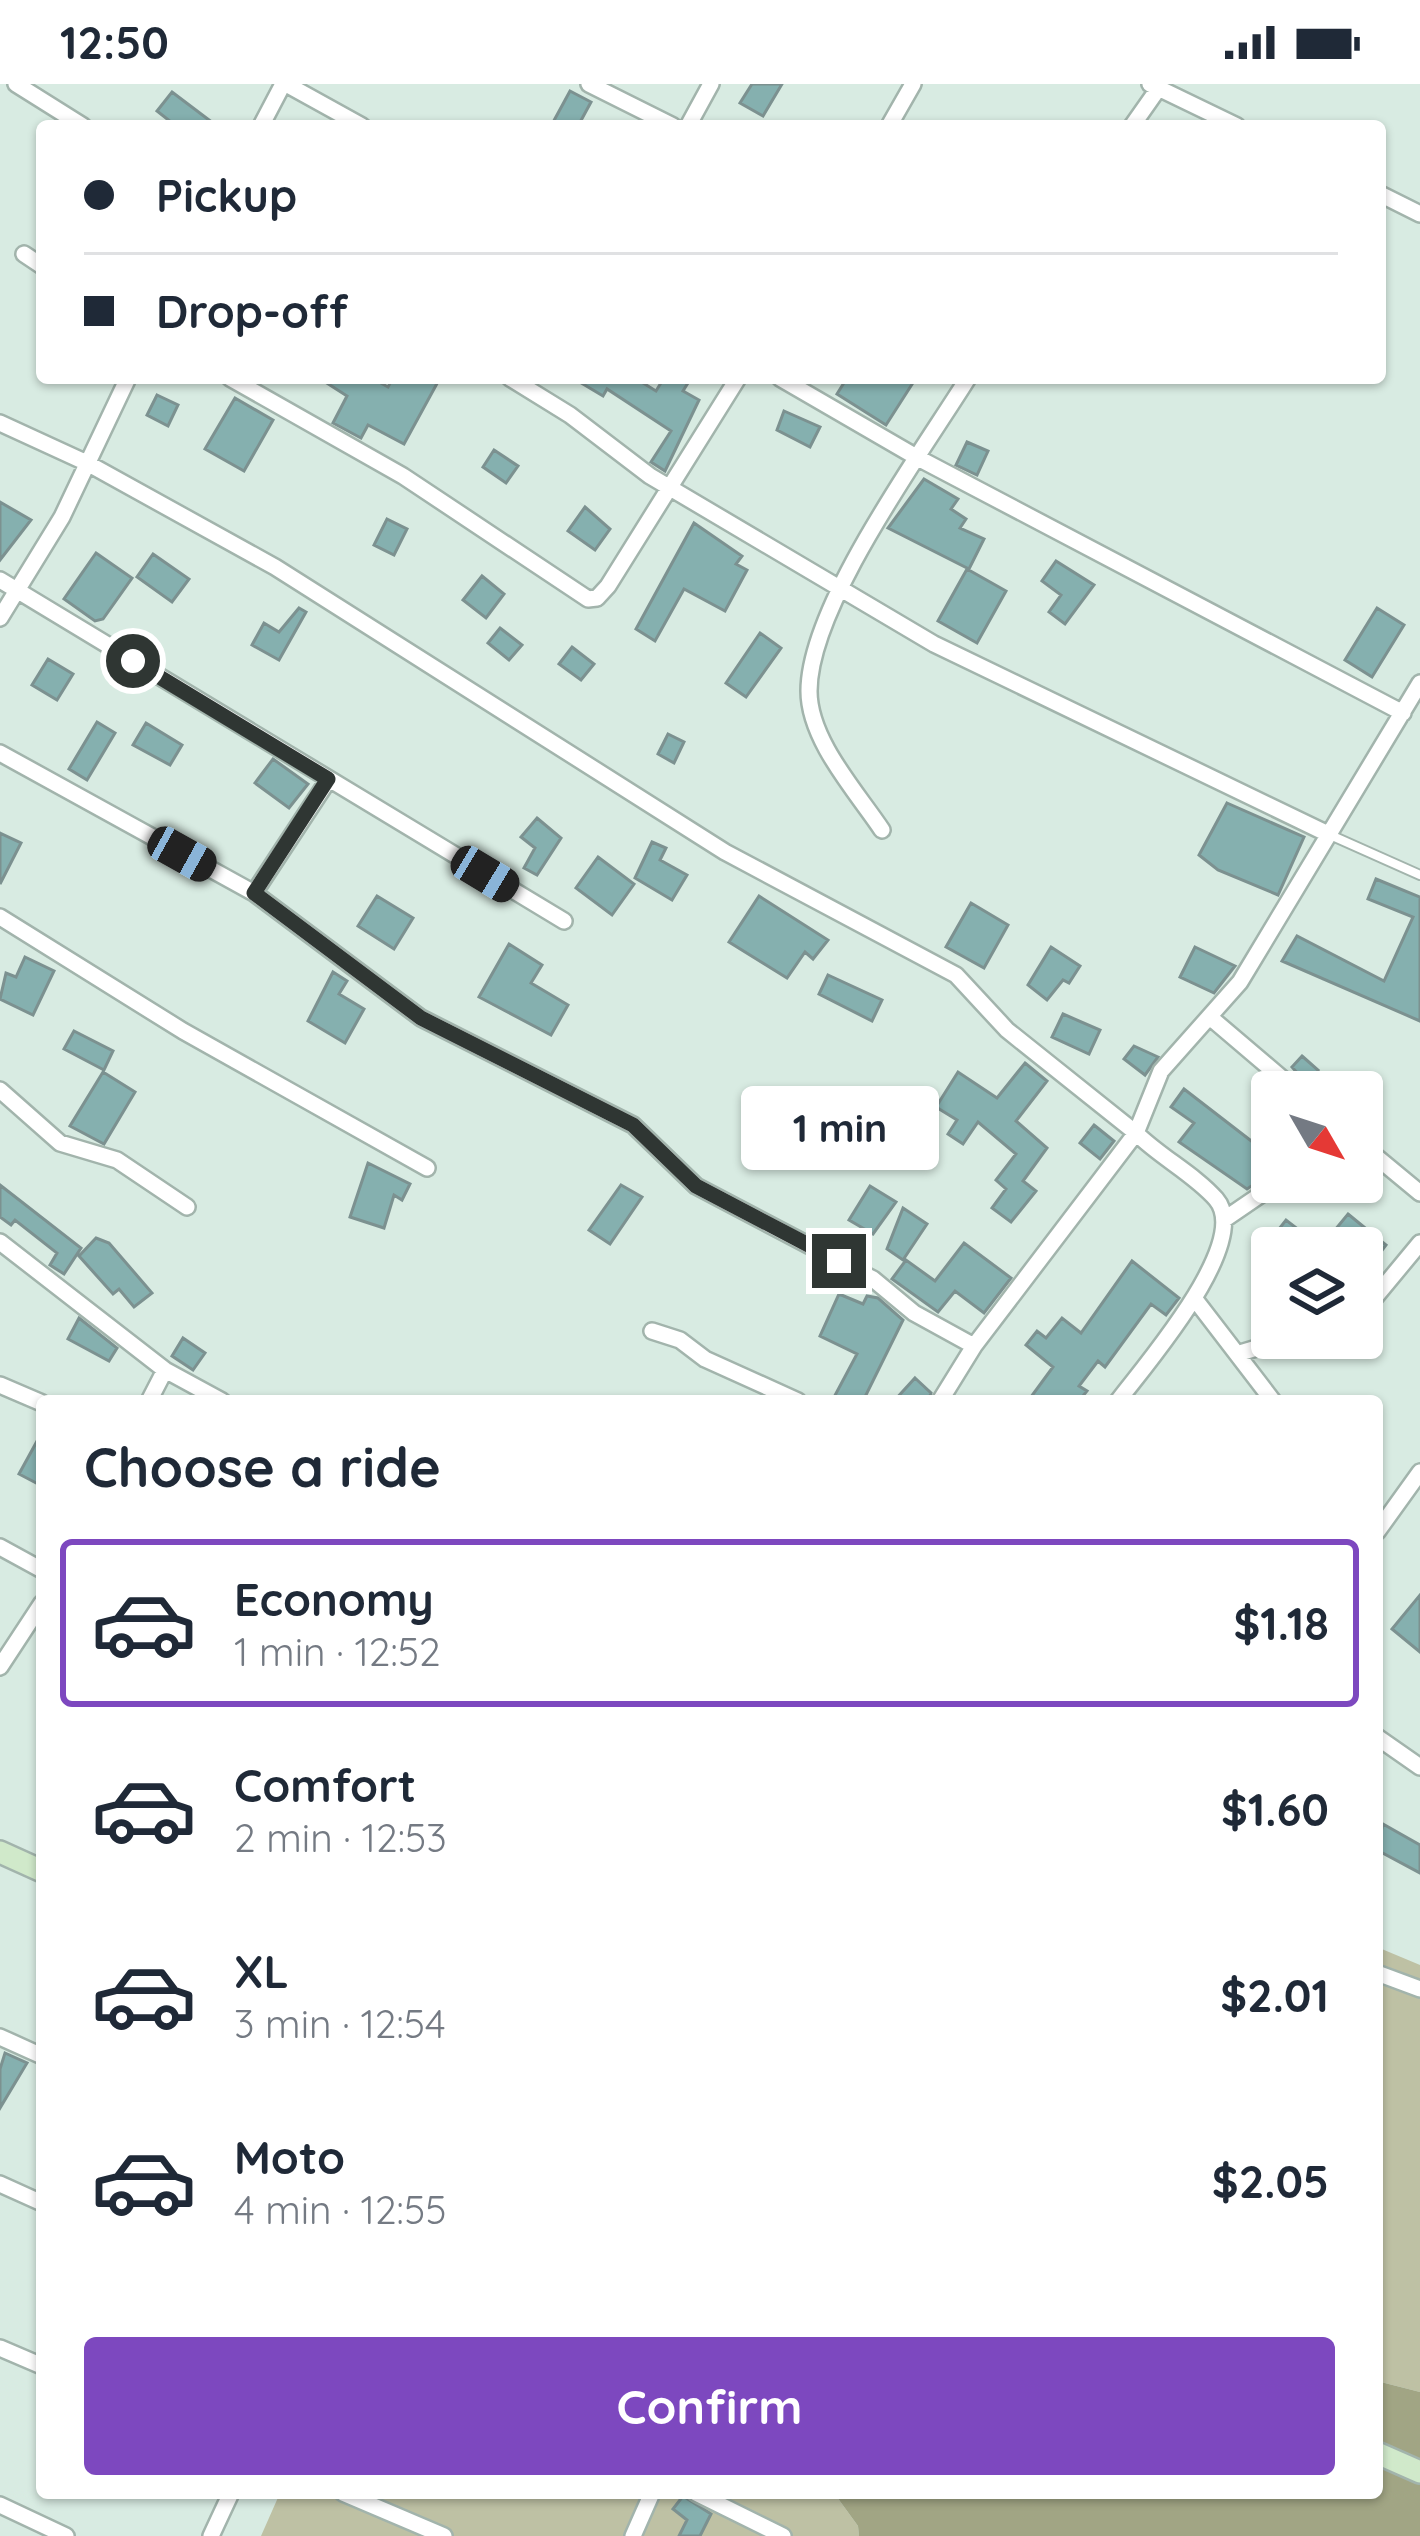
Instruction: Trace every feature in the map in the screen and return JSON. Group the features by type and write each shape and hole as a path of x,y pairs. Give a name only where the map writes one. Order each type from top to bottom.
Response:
{"street":[{"path":"16,84 73,120"},
{"path":"264,120 285,84 351,120"},
{"path":"589,84 661,120"},
{"path":"691,120 711,84"},
{"path":"892,120 913,84"},
{"path":"1135,120 1154,86 1225,120"},
{"path":"1386,197 1420,214"},
{"path":"24,254 36,262"},
{"path":"0,618 87,463 125,384"},
{"path":"241,384 404,476 588,599 597,598 608,586 734,384"},
{"path":"520,384 670,488 934,644 1328,835"},
{"path":"537,394 543,384"},
{"path":"790,384 918,458 1403,713"},
{"path":"882,830 828,749 809,694 815,653 840,591 964,384"},
{"path":"0,423 87,463 274,567 725,852 956,975 1007,1030 1219,1201 1225,1219 1222,1247 1194,1298 1122,1395"},
{"path":"0,580 563,921"},
{"path":"944,1395 974,1346 1136,1133 1160,1071 1240,982 1420,682"},
{"path":"0,754 254,893 421,1018 633,1125 696,1186 873,1279 929,1324 974,1346"},
{"path":"254,893 328,779"},
{"path":"0,917 183,1031 427,1168"},
{"path":"1211,1018 1273,1071"},
{"path":"0,1090 60,1143 117,1160 188,1207"},
{"path":"1383,1162 1420,1193"},
{"path":"1225,1219 1251,1201"},
{"path":"0,1242 165,1370 211,1395"},
{"path":"1383,1288 1420,1243"},
{"path":"1194,1298 1269,1395"},
{"path":"652,1331 680,1340 705,1359 785,1395"},
{"path":"1240,1353 1251,1350"},
{"path":"152,1395 165,1370"},
{"path":"0,1385 36,1400"},
{"path":"1383,1524 1420,1472"},
{"path":"0,1547 36,1567"},
{"path":"0,1667 36,1612"},
{"path":"1383,1741 1420,1767"},
{"path":"0,1852 36,1868"},
{"path":"1383,1975 1420,1989"},
{"path":"0,2037 36,2053"},
{"path":"0,2184 36,2200"},
{"path":"0,2348 36,2363"},
{"path":"1383,2455 1420,2472"},
{"path":"211,2536 228,2499"},
{"path":"357,2499 444,2536"},
{"path":"633,2536 649,2499"},
{"path":"708,2499 783,2536"},
{"path":"0,2505 66,2536"}],"lane":[{"path":"1328,835 1420,874"}],"green space":[{"path":"1383,1950 1420,1965 1420,2392 1383,2383"},
{"path":"1383,2383 1420,2392 1420,2536 859,2536 858,2526 838,2499 1383,2499"},
{"path":"277,2499 838,2499 858,2526 859,2536 261,2536"}],"building":[{"path":"752,84 782,84 763,116 740,103"},
{"path":"570,91 591,102 581,120 554,120"},
{"path":"172,92 209,120 168,120 157,111"},
{"path":"328,384 437,384 404,444 368,425 361,438 333,423 347,396"},
{"path":"583,384 645,384 656,391 660,384 687,384 683,391 699,400 665,471 651,462 671,431 607,389 603,396"},
{"path":"843,384 912,384 886,425 837,394"},
{"path":"157,395 178,405 168,426 147,415"},
{"path":"235,398 273,420 244,471 205,449"},
{"path":"784,411 820,427 810,447 777,430"},
{"path":"967,442 988,451 977,475 956,465"},
{"path":"494,450 518,466 506,483 483,467"},
{"path":"924,479 958,499 951,509 966,519 960,528 984,539 969,569 888,528"},
{"path":"0,502 31,520 0,560"},
{"path":"585,507 610,529 595,550 568,531"},
{"path":"387,519 407,529 394,555 374,545"},
{"path":"694,523 742,556 736,564 747,570 725,611 684,589 655,641 636,629"},
{"path":"96,553 132,578 103,619 95,621 64,599"},
{"path":"153,554 189,579 172,602 137,577"},
{"path":"1056,561 1094,585 1065,624 1049,612 1061,595 1042,581"},
{"path":"967,569 1006,591 977,643 938,621"},
{"path":"482,576 504,594 486,618 463,600"},
{"path":"299,608 306,612 279,660 252,645 264,623 279,632"},
{"path":"1377,608 1404,625 1372,677 1345,660"},
{"path":"500,628 522,645 509,660 488,643"},
{"path":"760,633 781,648 746,697 726,683"},
{"path":"572,647 594,664 581,680 559,664"},
{"path":"48,659 73,674 57,700 32,685"},
{"path":"97,722 115,733 87,780 69,769"},
{"path":"146,723 182,745 170,765 133,745"},
{"path":"668,734 684,742 674,763 658,754"},
{"path":"273,759 308,784 289,808 255,783"},
{"path":"1227,803 1304,837 1278,895 1218,870 1199,855"},
{"path":"537,818 561,838 537,875 524,868 535,848 521,837"},
{"path":"0,833 21,843 0,884"},
{"path":"652,842 666,848 660,860 687,875 672,900 635,878"},
{"path":"598,857 634,884 612,915 576,888"},
{"path":"1376,879 1420,897 1420,1021 1282,961 1297,936 1384,981 1413,917 1368,899"},
{"path":"377,896 413,918 394,949 358,926"},
{"path":"759,896 828,940 813,959 805,952 787,978 729,942"},
{"path":"971,903 1008,925 984,968 946,947"},
{"path":"509,944 542,965 531,983 568,1005 551,1035 479,997"},
{"path":"1051,947 1080,966 1069,983 1063,980 1047,1000 1028,985"},
{"path":"1195,947 1235,966 1214,993 1180,977"},
{"path":"25,957 54,971 33,1015 0,999 6,973 16,977"},
{"path":"333,972 347,981 339,994 364,1009 345,1043 308,1021"},
{"path":"828,975 882,1000 872,1021 819,994"},
{"path":"1063,1014 1100,1030 1089,1054 1052,1037"},
{"path":"74,1031 113,1051 104,1070 64,1049"},
{"path":"1134,1046 1158,1057 1145,1075 1124,1059"},
{"path":"1302,1056 1318,1070 1296,1071 1292,1067"},
{"path":"1025,1063 1047,1081 1016,1121 1047,1148 1023,1181 1036,1191 1011,1222 992,1208 1006,1189 996,1180 1016,1154 978,1122 963,1144 948,1134 957,1120 936,1107 958,1072 997,1098"},
{"path":"103,1072 135,1092 104,1144 70,1126"},
{"path":"1184,1089 1251,1141 1251,1186 1247,1189 1179,1142 1194,1123 1171,1107"},
{"path":"830,1116 848,1125 841,1140 860,1149 851,1167 815,1150"},
{"path":"1094,1125 1114,1141 1100,1159 1080,1143"},
{"path":"368,1163 410,1184 402,1200 394,1195 384,1228 350,1217"},
{"path":"0,1185 81,1248 64,1274 50,1265 57,1253 15,1220 11,1225 0,1217"},
{"path":"621,1185 642,1197 610,1244 589,1230"},
{"path":"870,1186 896,1202 873,1234 849,1220"},
{"path":"903,1208 927,1224 903,1260 887,1249"},
{"path":"1348,1214 1364,1227 1337,1227"},
{"path":"96,1238 109,1243 152,1293 134,1307 119,1289 113,1294 79,1256"},
{"path":"964,1243 1011,1278 984,1313 955,1291 938,1312 892,1279 906,1260 935,1281"},
{"path":"1132,1261 1179,1298 1166,1315 1151,1304 1105,1367 1098,1361 1079,1386 1087,1391 1084,1395 1032,1395 1053,1367 1026,1345 1037,1331 1046,1338 1062,1318 1081,1333"},
{"path":"839,1294 863,1304 867,1296 878,1298 903,1320 866,1395 835,1395 857,1354 820,1336"},
{"path":"79,1318 117,1348 109,1361 68,1339"},
{"path":"183,1338 205,1353 193,1370 172,1356"},
{"path":"915,1378 931,1393 930,1395 899,1395"},
{"path":"36,1443 36,1483 19,1474"},
{"path":"1420,1595 1420,1652 1392,1629"},
{"path":"1383,1824 1420,1845 1420,1873 1383,1853"},
{"path":"5,2053 27,2063 0,2108 0,2069"},
{"path":"681,2499 688,2499 711,2514 700,2536 679,2536 687,2520 673,2509"}],"route":[{"path":"133,661 328,779 254,893 421,1018 633,1125 696,1186 839,1261"}]}
